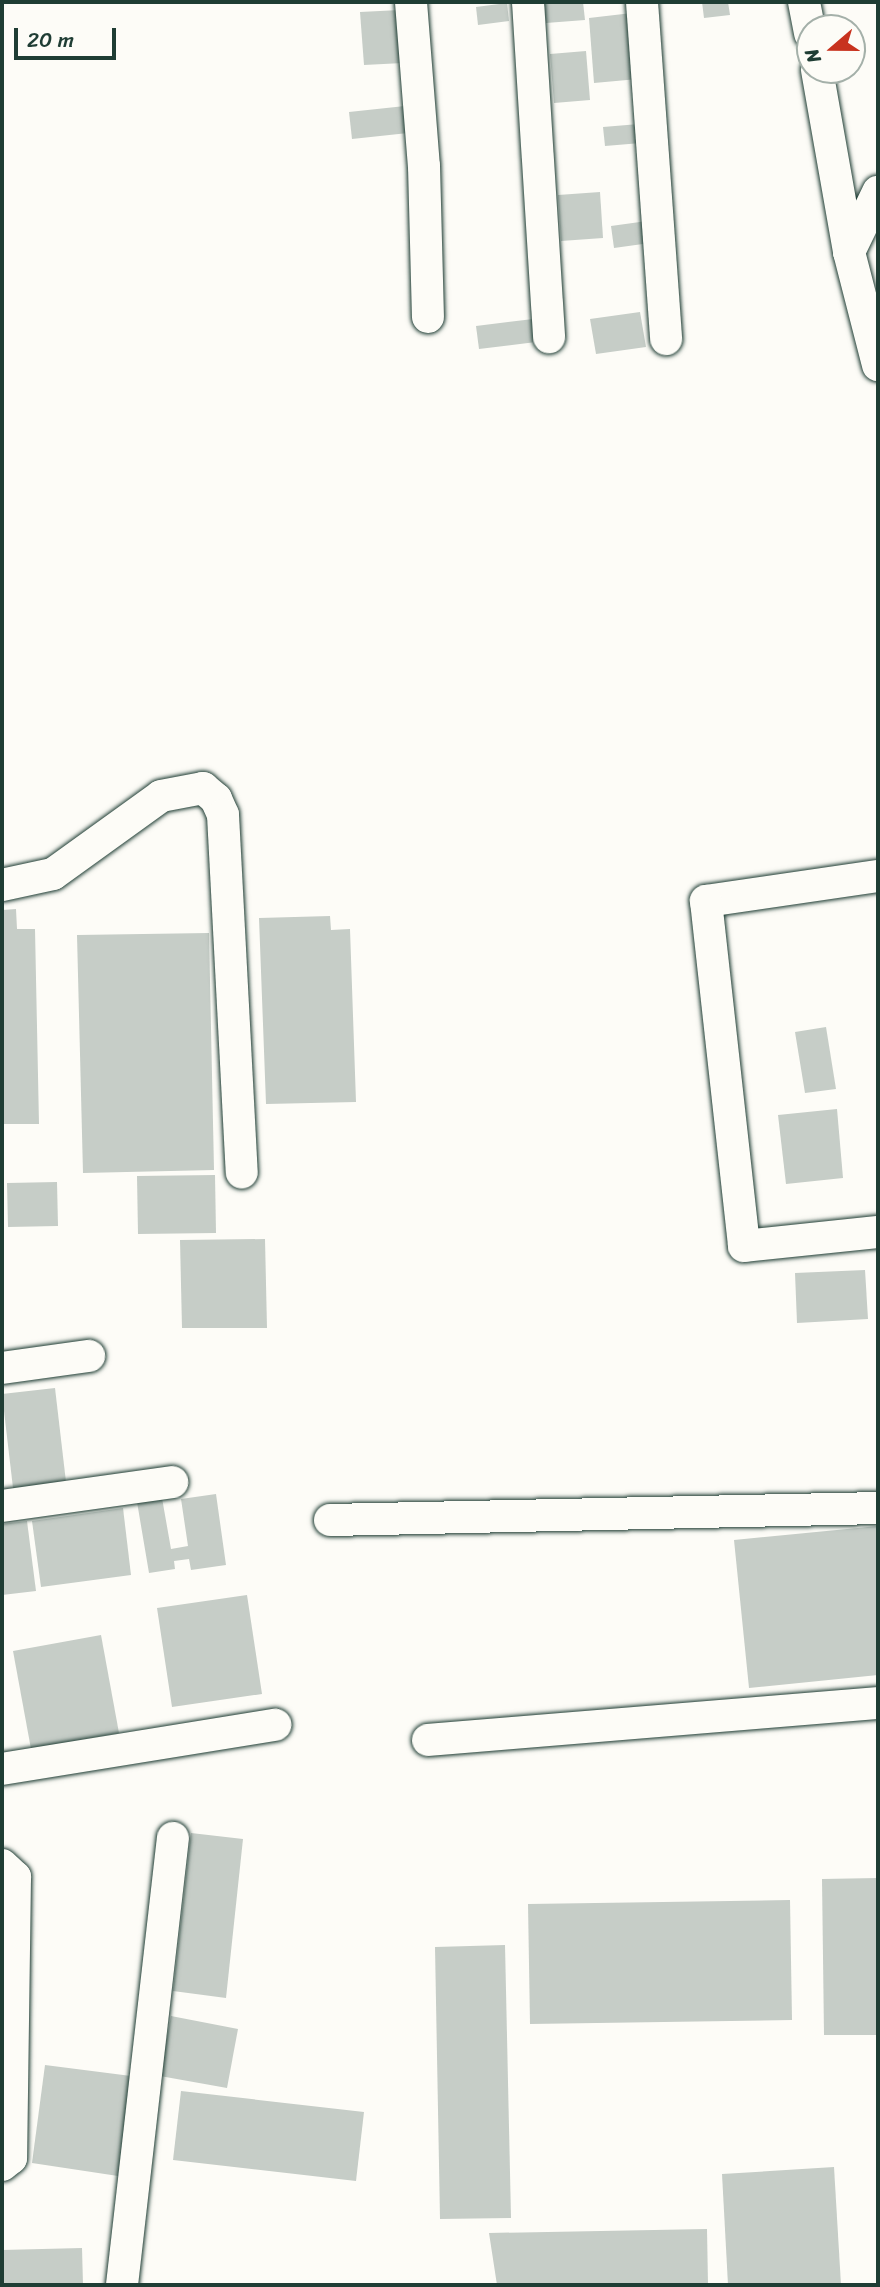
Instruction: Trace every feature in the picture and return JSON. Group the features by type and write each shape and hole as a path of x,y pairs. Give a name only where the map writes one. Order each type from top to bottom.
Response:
{"street":[{"path":"411,2 428,317"},
{"path":"528,2 549,337"},
{"path":"642,2 666,339"},
{"path":"819,84 849,252 878,365"},
{"path":"849,252 878,192"},
{"path":"2,885 53,874 162,796 203,788 216,799 223,815 242,1172"},
{"path":"878,876 706,901 744,1246 878,1232"},
{"path":"2,1368 89,1356"},
{"path":"2,1506 172,1482"},
{"path":"330,1520 878,1508"},
{"path":"428,1740 878,1703"},
{"path":"2,1769 275,1725"},
{"path":"121,2285 173,1838"},
{"path":"2,1865 15,1877 11,2158 2,2165"}],"building":[{"path":"544,2 583,2 585,20 546,23"},
{"path":"702,2 728,2 730,15 704,18"},
{"path":"507,3 509,21 478,25 476,7"},
{"path":"400,10 403,63 364,65 360,12"},
{"path":"632,13 638,79 594,83 589,18"},
{"path":"586,51 590,100 554,103 550,54"},
{"path":"405,106 408,133 352,139 349,112"},
{"path":"639,124 641,143 605,146 603,127"},
{"path":"600,192 603,238 561,241 558,195"},
{"path":"647,221 650,243 614,248 611,226"},
{"path":"640,312 646,347 596,354 590,319"},
{"path":"533,319 536,342 479,349 476,326"},
{"path":"16,909 17,929 35,929 39,1124 2,1124 2,910"},
{"path":"330,916 331,930 350,929 356,1102 266,1104 259,918"},
{"path":"209,933 214,1170 83,1173 77,935"},
{"path":"826,1027 836,1089 805,1093 795,1032"},
{"path":"837,1109 843,1178 786,1184 778,1115"},
{"path":"215,1175 216,1233 138,1234 137,1176"},
{"path":"57,1182 58,1226 8,1227 7,1183"},
{"path":"265,1239 267,1328 182,1328 180,1240"},
{"path":"865,1270 868,1319 797,1323 795,1273"},
{"path":"55,1388 66,1482 13,1488 2,1394"},
{"path":"216,1494 226,1565 191,1570 189,1559 174,1561 175,1569 149,1573 137,1502 162,1498 171,1549 188,1546 181,1499"},
{"path":"123,1508 131,1575 41,1587 32,1521"},
{"path":"27,1521 36,1591 2,1595 2,1524"},
{"path":"878,1526 878,1675 749,1688 734,1540"},
{"path":"247,1595 262,1694 172,1707 157,1608"},
{"path":"101,1635 119,1733 31,1749 13,1651"},
{"path":"191,1833 243,1839 226,1998 173,1991"},
{"path":"878,1878 878,2035 824,2035 822,1879"},
{"path":"790,1900 792,2020 530,2024 528,1904"},
{"path":"505,1945 511,2218 440,2219 435,1947"},
{"path":"171,2016 238,2029 227,2088 160,2076"},
{"path":"45,2065 131,2076 118,2176 32,2163"},
{"path":"181,2091 364,2112 356,2181 173,2160"},
{"path":"834,2167 841,2285 728,2285 722,2174"},
{"path":"707,2229 708,2285 497,2285 489,2233"},
{"path":"82,2248 83,2285 2,2285 2,2250"}]}
